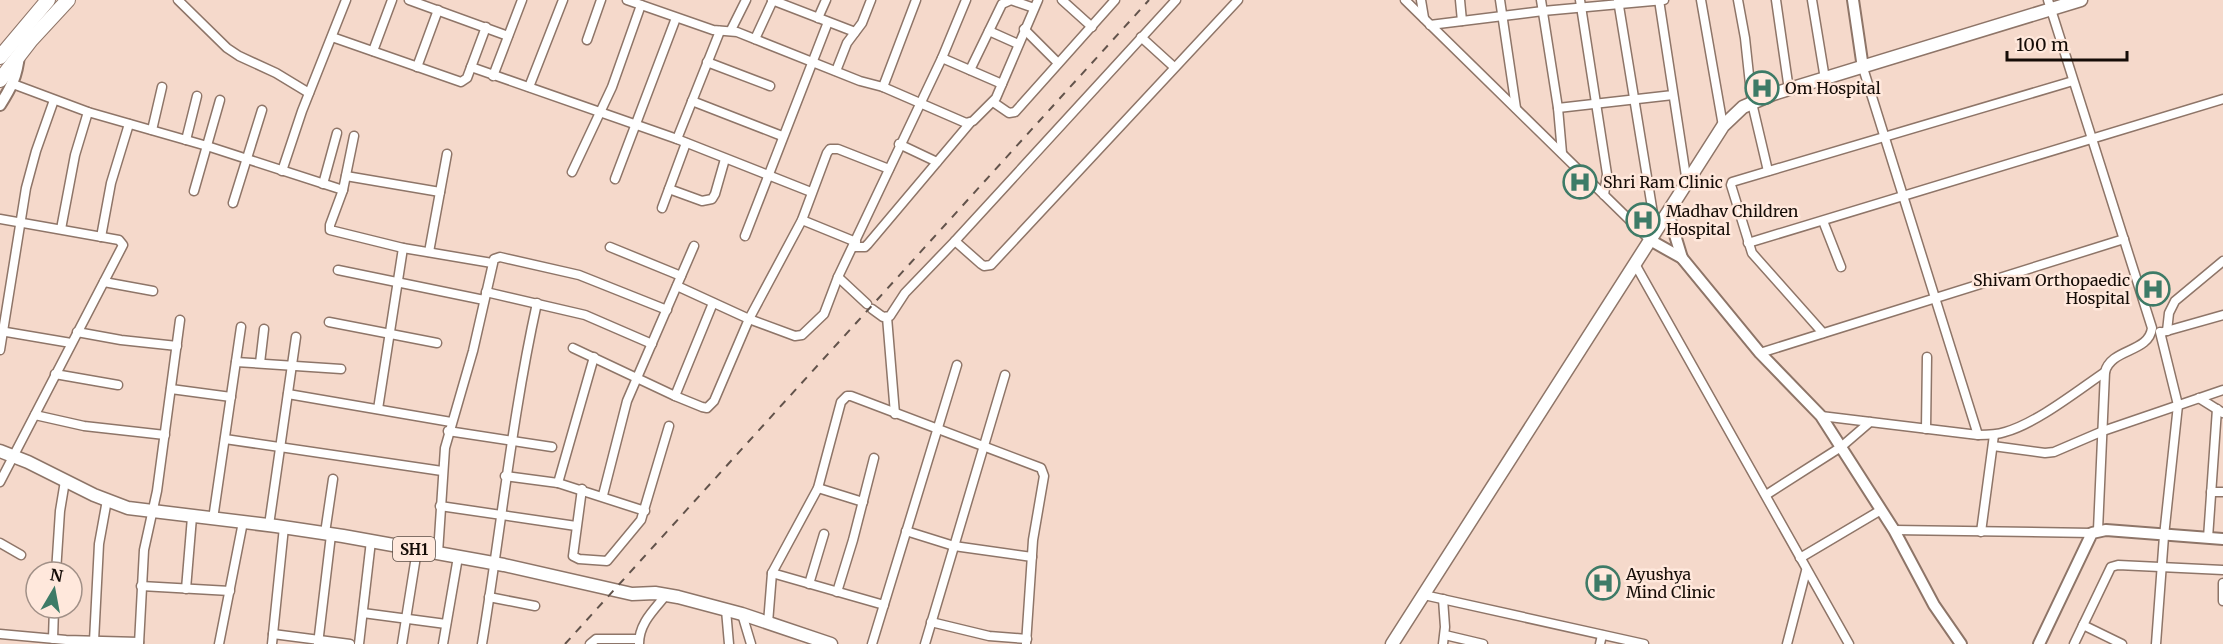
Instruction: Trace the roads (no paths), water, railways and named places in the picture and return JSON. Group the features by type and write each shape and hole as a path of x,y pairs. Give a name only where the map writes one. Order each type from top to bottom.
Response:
{"highway":[{"path":"6,47 48,0"},
{"path":"7,82 19,55 30,40 69,2"}],"main road":[{"path":"1392,644 1723,126 1743,107 2050,5 2081,0"},
{"name":"SH1","path":"0,451 128,508 328,534 495,564 632,594 666,595 742,614 831,644"}],"street":[{"path":"178,0 227,48 276,73 308,96"},
{"path":"282,171 302,111 346,0"},
{"path":"374,51 392,0"},
{"path":"410,0 508,36"},
{"path":"493,76 522,0"},
{"path":"529,87 563,0"},
{"path":"586,40 601,0"},
{"path":"627,0 720,31 731,30 883,87 962,122 970,123"},
{"path":"731,30 746,0"},
{"path":"755,39 773,0 855,32"},
{"path":"818,18 826,0"},
{"path":"836,71 847,43 862,23 871,0"},
{"path":"883,87 916,0"},
{"path":"677,286 749,319 795,336 802,335 822,317 899,144 942,58 966,0"},
{"path":"801,220 865,247 970,123 993,102 1036,4 1011,0 1002,4 970,70"},
{"path":"1062,0 1092,27"},
{"path":"993,102 1006,112 1015,111 1115,0"},
{"path":"895,414 889,317 905,293 1176,0"},
{"path":"955,241 984,266 991,264 1238,0"},
{"path":"1406,0 1604,195 1682,258 1760,353 1821,416 1894,530 1934,605 1960,644"},
{"path":"1421,0 1427,22"},
{"path":"1460,0 1462,21"},
{"path":"1500,0 1516,109"},
{"path":"1541,0 1558,108 1562,153"},
{"path":"1659,0 1687,183"},
{"path":"1427,22 1502,17 1581,4 1664,0"},
{"path":"1701,0 1723,126"},
{"path":"1738,0 1745,38 1752,103 1768,171"},
{"path":"1776,0 1789,90"},
{"path":"1812,0 1825,79"},
{"path":"1853,0 1863,68 1978,435"},
{"path":"1618,2 1653,236"},
{"path":"1581,4 1608,177 1604,195"},
{"path":"572,172 612,87 641,5"},
{"path":"2050,5 2151,321 2159,333 2178,405 2164,536 2156,644"},
{"path":"417,67 438,10"},
{"path":"615,179 676,18"},
{"path":"745,236 828,21"},
{"path":"332,36 461,82 467,78 486,27"},
{"path":"1024,29 1058,63"},
{"path":"662,208 692,101 720,31"},
{"path":"988,31 1018,44"},
{"path":"1141,37 1174,67"},
{"path":"942,58 1002,84"},
{"path":"707,62 770,86"},
{"path":"471,67 681,141 811,192"},
{"path":"1822,333 1752,252 1731,185 1735,180 2073,81"},
{"path":"0,105 7,82 88,112 207,146 343,190"},
{"path":"152,130 162,87"},
{"path":"1558,108 1673,95"},
{"path":"186,140 197,96"},
{"path":"194,191 220,99"},
{"path":"1748,243 1904,198 2223,99"},
{"path":"0,350 30,170 54,100"},
{"path":"692,101 782,136"},
{"path":"233,203 262,110"},
{"path":"61,229 75,155 88,112"},
{"path":"101,237 111,183 129,124"},
{"path":"323,184 337,133"},
{"path":"354,136 343,190 330,225 330,231 403,248 492,263"},
{"path":"899,144 937,162"},
{"path":"573,348 675,396 702,407 711,405 749,319 801,220 827,153 833,148 889,169"},
{"path":"429,252 447,154"},
{"path":"669,189 702,201 712,199 725,159"},
{"path":"346,176 440,192"},
{"path":"1668,212 1682,258"},
{"path":"0,219 119,240 123,245 0,482"},
{"path":"1823,221 1841,267"},
{"path":"1760,353 2124,239"},
{"path":"603,495 621,422 636,378 694,246"},
{"path":"610,247 681,276"},
{"path":"378,409 403,248"},
{"path":"438,553 442,471 448,431 473,351 494,258 500,257 579,274 667,310"},
{"path":"2159,333 2175,301 2223,261"},
{"path":"1635,264 1849,644"},
{"path":"338,270 537,303 585,315 652,344"},
{"path":"838,278 869,307 889,317"},
{"path":"104,282 153,291"},
{"path":"482,644 522,368 537,303"},
{"path":"675,396 713,303"},
{"path":"2039,644 2095,532 2105,372 2111,360 2159,333 2223,315"},
{"path":"0,634 66,642 139,643 144,550 165,435 180,320"},
{"path":"329,321 437,343"},
{"path":"213,519 241,327"},
{"path":"260,363 264,329"},
{"path":"2,331 71,344"},
{"path":"78,332 121,340 177,346"},
{"path":"269,525 296,337"},
{"path":"558,483 594,357"},
{"path":"1926,429 1927,357"},
{"path":"236,362 341,369"},
{"path":"872,644 957,365"},
{"path":"1821,416 1994,435 2012,430 2036,417 2105,372"},
{"path":"55,374 118,384"},
{"path":"925,644 1005,375"},
{"path":"171,390 231,397"},
{"path":"1993,446 2045,453 2054,452 2103,431 2223,390"},
{"path":"288,394 451,422"},
{"path":"768,623 772,573 818,488 841,402 844,398 851,396 937,430 1037,465 1043,472 1032,557 1027,641 989,636 932,622"},
{"path":"2199,398 2220,411 2208,538"},
{"path":"35,415 84,426 165,435"},
{"path":"1766,495 1841,447 1870,422"},
{"path":"582,489 573,556 579,559 608,561 638,525 645,511 669,426"},
{"path":"448,431 552,447"},
{"path":"1981,532 1994,435"},
{"path":"225,439 442,471"},
{"path":"837,592 874,458"},
{"path":"505,476 558,483 603,495 645,511"},
{"path":"319,642 333,479"},
{"path":"57,560 60,511 65,481"},
{"path":"818,488 862,502"},
{"path":"2211,492 2223,492"},
{"path":"94,641 99,544 107,500"},
{"path":"440,506 576,526"},
{"path":"1800,558 1881,510"},
{"path":"186,589 192,517"},
{"path":"219,644 243,522"},
{"path":"272,644 284,527"},
{"path":"1894,530 2095,532 2223,538"},
{"path":"906,531 954,546 1032,557"},
{"path":"809,584 824,534"},
{"path":"358,644 371,541"},
{"path":"0,543 21,555"},
{"path":"402,644 417,550"},
{"path":"443,644 458,557"},
{"path":"2074,644 2111,567 2118,565 2223,570"},
{"path":"1787,644 1806,571"},
{"path":"772,573 884,605"},
{"path":"2223,583 2223,601"},
{"path":"141,586 230,591"},
{"path":"590,644 596,639 639,641 643,623 666,595"},
{"path":"1424,595 1644,644"},
{"path":"489,597 535,606"},
{"path":"1443,599 1444,640 1483,644"},
{"path":"726,610 729,644"},
{"path":"363,613 446,624"},
{"path":"742,614 751,644"},
{"path":"53,639 54,620"},
{"path":"2083,625 2122,644"},
{"path":"273,633 319,642 350,644"},
{"path":"1600,644 1602,634"}],"railway":[{"path":"565,644 1149,0"}],"place":[{"name":"Om Hospital","path":"1762,88"},
{"name":"Shri Ram Clinic","path":"1580,182"},
{"name":"Madhav Children Hospital","path":"1643,220"},
{"name":"Shivam Orthopaedic Hospital","path":"2153,289"},
{"name":"Ayushya Mind Clinic","path":"1603,583"}]}
